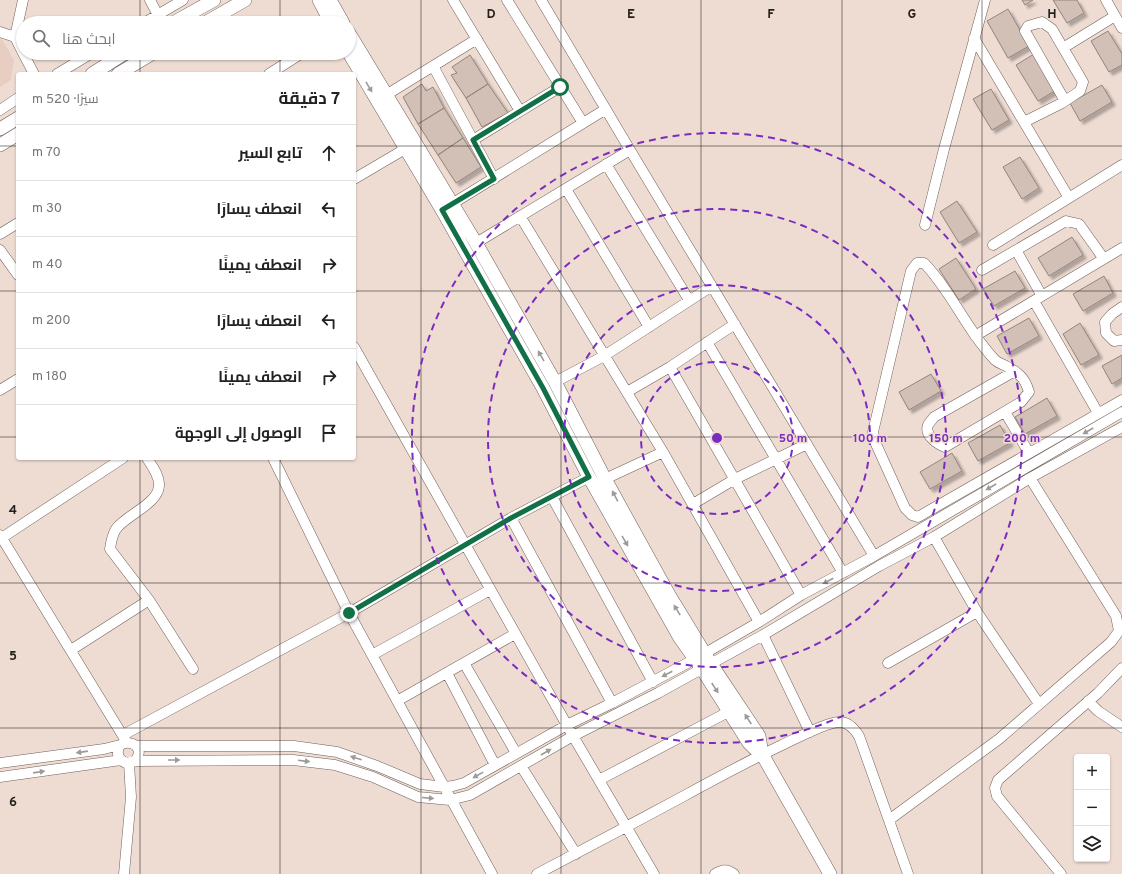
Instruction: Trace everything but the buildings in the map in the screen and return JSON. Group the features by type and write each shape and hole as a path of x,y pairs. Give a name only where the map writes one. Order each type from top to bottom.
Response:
{"main road":[{"path":"185,16 214,0"},
{"path":"217,16 245,0"},
{"path":"318,0 327,16"},
{"path":"330,0 339,16"},
{"path":"356,45 447,207 589,477 680,638 703,661 759,736 762,754 830,874"},
{"path":"95,72 114,60"},
{"path":"121,72 141,60"},
{"path":"353,60 406,149 447,207 476,243 555,382 730,711 749,743 762,754"},
{"path":"0,129 16,119"},
{"path":"0,145 16,135"}],"street":[{"path":"20,16 23,0"},
{"path":"150,0 158,16"},
{"path":"164,16 183,0"},
{"path":"453,0 520,111"},
{"path":"507,0 582,123"},
{"path":"541,0 874,556"},
{"path":"925,225 944,149 985,0"},
{"path":"1106,0 1122,28"},
{"path":"1063,48 1115,16"},
{"path":"1024,122 1065,101 1080,91 1082,82 1052,29 1042,22 1028,26 1025,31 1065,101"},
{"path":"0,32 15,37 16,32"},
{"path":"974,38 1069,198"},
{"path":"386,96 477,39"},
{"path":"27,60 33,72"},
{"path":"60,72 80,60"},
{"path":"272,72 291,60"},
{"path":"433,66 494,179"},
{"path":"473,140 560,87"},
{"path":"0,110 16,99"},
{"path":"447,207 606,109"},
{"path":"356,177 406,149"},
{"path":"476,243 630,150"},
{"path":"606,164 689,300"},
{"path":"993,245 1122,165"},
{"path":"566,189 649,327"},
{"path":"520,216 663,452 759,622"},
{"path":"982,270 1066,221 1079,224 1104,259"},
{"path":"0,234 16,224"},
{"path":"975,336 1122,248"},
{"path":"0,250 16,272"},
{"path":"1016,250 1038,298 1098,413"},
{"path":"1016,371 934,417 928,425 927,430 933,440 937,444 945,447 1021,402 1029,392 1026,382 1016,371 996,361 975,336 934,273 924,263 917,263 911,270 873,432 876,444 905,508 912,515 918,517 1122,400"},
{"path":"555,382 604,356 712,286"},
{"path":"1122,308 1112,314 1105,322 1106,333 1114,341 1122,340"},
{"path":"626,392 670,367 735,324"},
{"path":"707,342 843,573"},
{"path":"356,351 573,736 654,874"},
{"path":"670,367 801,595"},
{"path":"0,390 16,380"},
{"path":"1005,412 1029,453"},
{"path":"0,777 128,761 300,760 335,765 373,777 418,797 450,800 470,795 573,736 658,694 759,622 801,595 874,556 1122,412"},
{"path":"0,763 104,749 126,742 294,746 338,752 420,784 444,787 464,783 567,725 653,682 763,635 879,566 934,537 1030,478 1122,427"},
{"path":"692,504 735,479 807,444"},
{"path":"606,479 663,452"},
{"path":"121,460 1,538 126,742 138,748 138,755 128,761"},
{"path":"148,460 157,474 159,486 157,494 117,528 111,540 110,549 149,600 193,669"},
{"path":"274,460 349,613 450,800 492,874"},
{"path":"128,761 118,755 118,748 126,742 511,518 589,477"},
{"path":"889,820 999,739 1121,635 1116,616 1030,478"},
{"path":"552,497 653,682"},
{"path":"511,518 612,703"},
{"path":"934,537 977,612 1040,704"},
{"path":"372,655 490,590"},
{"path":"71,650 149,600"},
{"path":"888,663 977,612"},
{"path":"397,701 515,634"},
{"path":"763,635 810,732"},
{"path":"464,663 516,753"},
{"path":"1061,874 997,796 995,788 998,780 1088,701 1122,668"},
{"path":"447,673 495,765"},
{"path":"1088,701 1122,727"},
{"path":"599,780 730,711"},
{"path":"537,874 762,754 831,723 838,722 851,726 855,730 908,874"},
{"path":"124,874 131,798 128,761"},
{"path":"521,766 576,854"},
{"path":"715,874 722,870 729,870 734,874"}],"shaded area":[{"path":"0,36 14,60 11,80 0,87"}],"route":[{"path":"349,613 511,518 589,477 543,388 442,210 494,179 473,140 560,87"}]}
